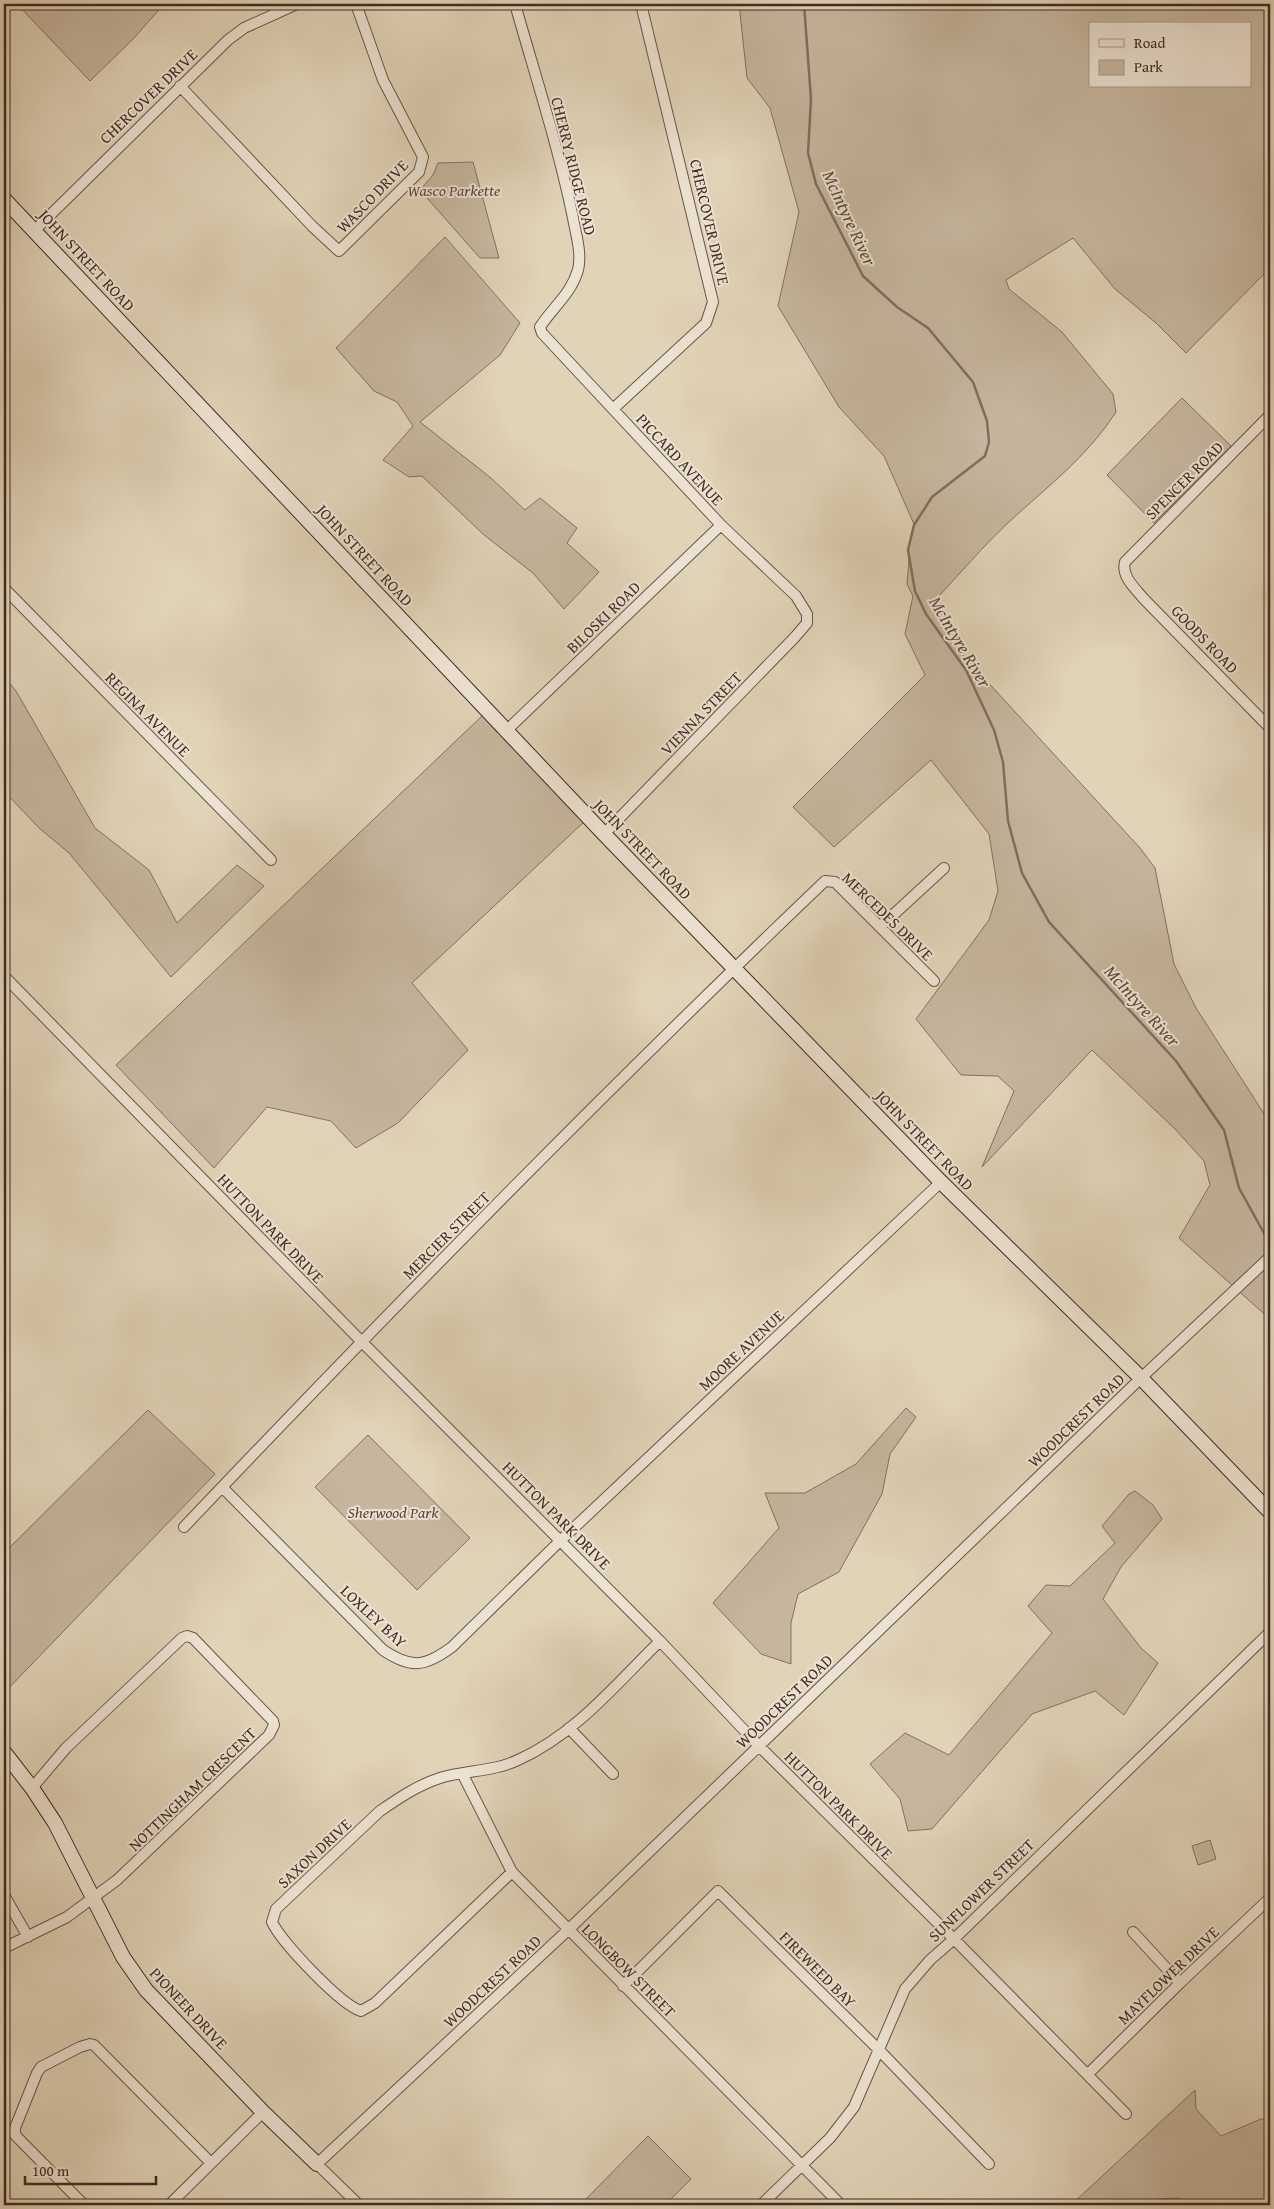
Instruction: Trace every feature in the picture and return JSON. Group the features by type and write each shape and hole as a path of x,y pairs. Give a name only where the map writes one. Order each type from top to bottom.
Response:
{"main road":[{"name":"JOHN STREET ROAD","path":"4,199 604,834 942,1182 1141,1378 1270,1512"},
{"name":"PIONEER DRIVE","path":"4,1752 32,1788 55,1823 123,1957 146,1990 263,2112 317,2164"}],"street":[{"name":"CHERCOVER DRIVE","path":"35,230 180,86 244,28 274,8 297,4"},
{"name":"WASCO DRIVE","path":"180,86 312,226 339,251 419,172 422,157 383,80 356,4"},
{"name":"CHERRY RIDGE ROAD","path":"515,4 567,187 579,253 578,270 572,284 565,297 540,326"},
{"name":"CHERCOVER DRIVE","path":"613,409 706,322 713,302 641,4"},
{"name":"PICCARD AVENUE","path":"540,326 542,333 721,525 796,596 804,607"},
{"name":"SPENCER ROAD","path":"1124,568 1125,562 1155,530 1270,416"},
{"name":"BILOSKI ROAD","path":"507,730 721,525"},
{"name":"GOODS ROAD","path":"1124,568 1127,579 1143,598 1270,728"},
{"name":"REGINA AVENUE","path":"4,588 271,860"},
{"name":"VIENNA STREET","path":"604,834 803,628 807,623 804,607"},
{"path":"880,927 944,868"},
{"name":"MERCEDES DRIVE","path":"734,968 825,881 835,882 934,981"},
{"name":"MERCIER STREET","path":"184,1527 361,1341 734,968"},
{"name":"HUTTON PARK DRIVE","path":"4,976 361,1341 660,1640 758,1746 954,1939 1126,2114"},
{"name":"MOORE AVENUE","path":"561,1540 942,1182"},
{"name":"WOODCREST ROAD","path":"317,2164 568,1930 1141,1378 1270,1257"},
{"name":"LOXLEY BAY","path":"222,1487 383,1650 398,1660 412,1664 436,1658 452,1647 561,1540"},
{"name":"SUNFLOWER STREET","path":"761,2205 830,2138 854,2107 905,1988 930,1960 954,1939 1270,1633"},
{"name":"NOTTINGHAM CRESCENT","path":"32,1788 66,1748 182,1638 187,1636 193,1638 273,1721 274,1725 269,1735 118,1880 93,1898"},
{"name":"SAXON DRIVE","path":"512,1872 376,2003 361,2011 346,2004 282,1940 272,1922 276,1909 380,1811 414,1790 441,1778 463,1775 518,1761 569,1728 660,1640"},
{"path":"569,1728 613,1774"},
{"name":"LONGBOW STREET","path":"463,1775 512,1872 841,2205"},
{"name":"FIREWEED BAY","path":"624,1986 718,1892 879,2050 989,2164"},
{"path":"4,1895 28,1937"},
{"path":"4,1948 67,1917 93,1898"},
{"name":"MAYFLOWER DRIVE","path":"1088,2074 1270,1898"},
{"path":"1133,1932 1180,1983"},
{"path":"84,2205 15,2135 14,2128 41,2067 85,2045 94,2046 211,2163"},
{"path":"169,2205 263,2112"},
{"name":"PIONEER DRIVE","path":"317,2164 359,2205"}],"green space":[{"path":"17,4 164,4 134,38 90,81"},
{"path":"739,4 1270,4 1270,268 1186,353 1156,323 1115,289 1073,238 1006,280 1009,289 1062,332 1113,394 1116,412 1080,457 999,531 935,600 961,653 1140,848 1155,868 1174,964 1196,1008 1270,1123 1270,1319 1179,1238 1210,1185 1204,1161 1176,1130 1092,1050 982,1167 1014,1091 998,1076 961,1075 916,1019 989,920 998,891 989,834 931,760 834,847 793,807 925,675 905,634 913,596 907,584 908,550 914,524 884,456 839,407 778,306 799,212 770,108 747,78"},
{"name":"Wasco Parkette","path":"473,162 499,258 480,258 420,190 433,175 438,163"},
{"path":"445,237 520,323 500,355 420,422 491,478 525,510 540,498 577,528 567,543 599,572 564,609 533,573 484,535 422,476 409,477 383,460 413,426 397,402 374,391 336,348"},
{"path":"1182,398 1231,446 1154,523 1107,475"},
{"path":"4,676 16,691 95,828 149,870 177,923 237,865 264,886 171,977 69,853 39,828 4,791"},
{"path":"482,716 585,821 412,983 468,1050 398,1123 356,1148 331,1121 267,1107 214,1168 116,1065"},
{"path":"906,1408 916,1417 890,1454 882,1494 839,1572 798,1594 791,1623 791,1664 761,1654 713,1603 779,1528 765,1493 805,1493 856,1464"},
{"path":"148,1410 215,1474 4,1693 4,1553"},
{"name":"Sherwood Park","path":"368,1435 470,1538 417,1590 315,1487"},
{"path":"1135,1491 1153,1505 1162,1519 1121,1567 1103,1599 1141,1648 1158,1663 1124,1715 1095,1691 1032,1714 932,1829 908,1831 900,1799 870,1764 905,1733 949,1755 1052,1633 1028,1606 1046,1585 1070,1586 1115,1543 1102,1526 1129,1494"},
{"path":"1210,1840 1216,1859 1198,1865 1192,1846"},
{"path":"1195,2090 1196,2109 1221,2136 1261,2119 1270,2120 1270,2205 1195,2205 1177,2198 1158,2199 1150,2205 1071,2205"},
{"path":"648,2136 691,2179 665,2205 580,2205"}],"waterway":[{"name":"McIntyre River","path":"804,4 811,99 808,153 816,184 863,276 897,307 928,328 973,382 987,421 989,442 985,456 932,497 914,525 908,550 915,591 926,614 966,670 994,730 1003,762 1008,821 1022,873 1049,922 1176,1061 1224,1130 1239,1188 1270,1244"}]}
